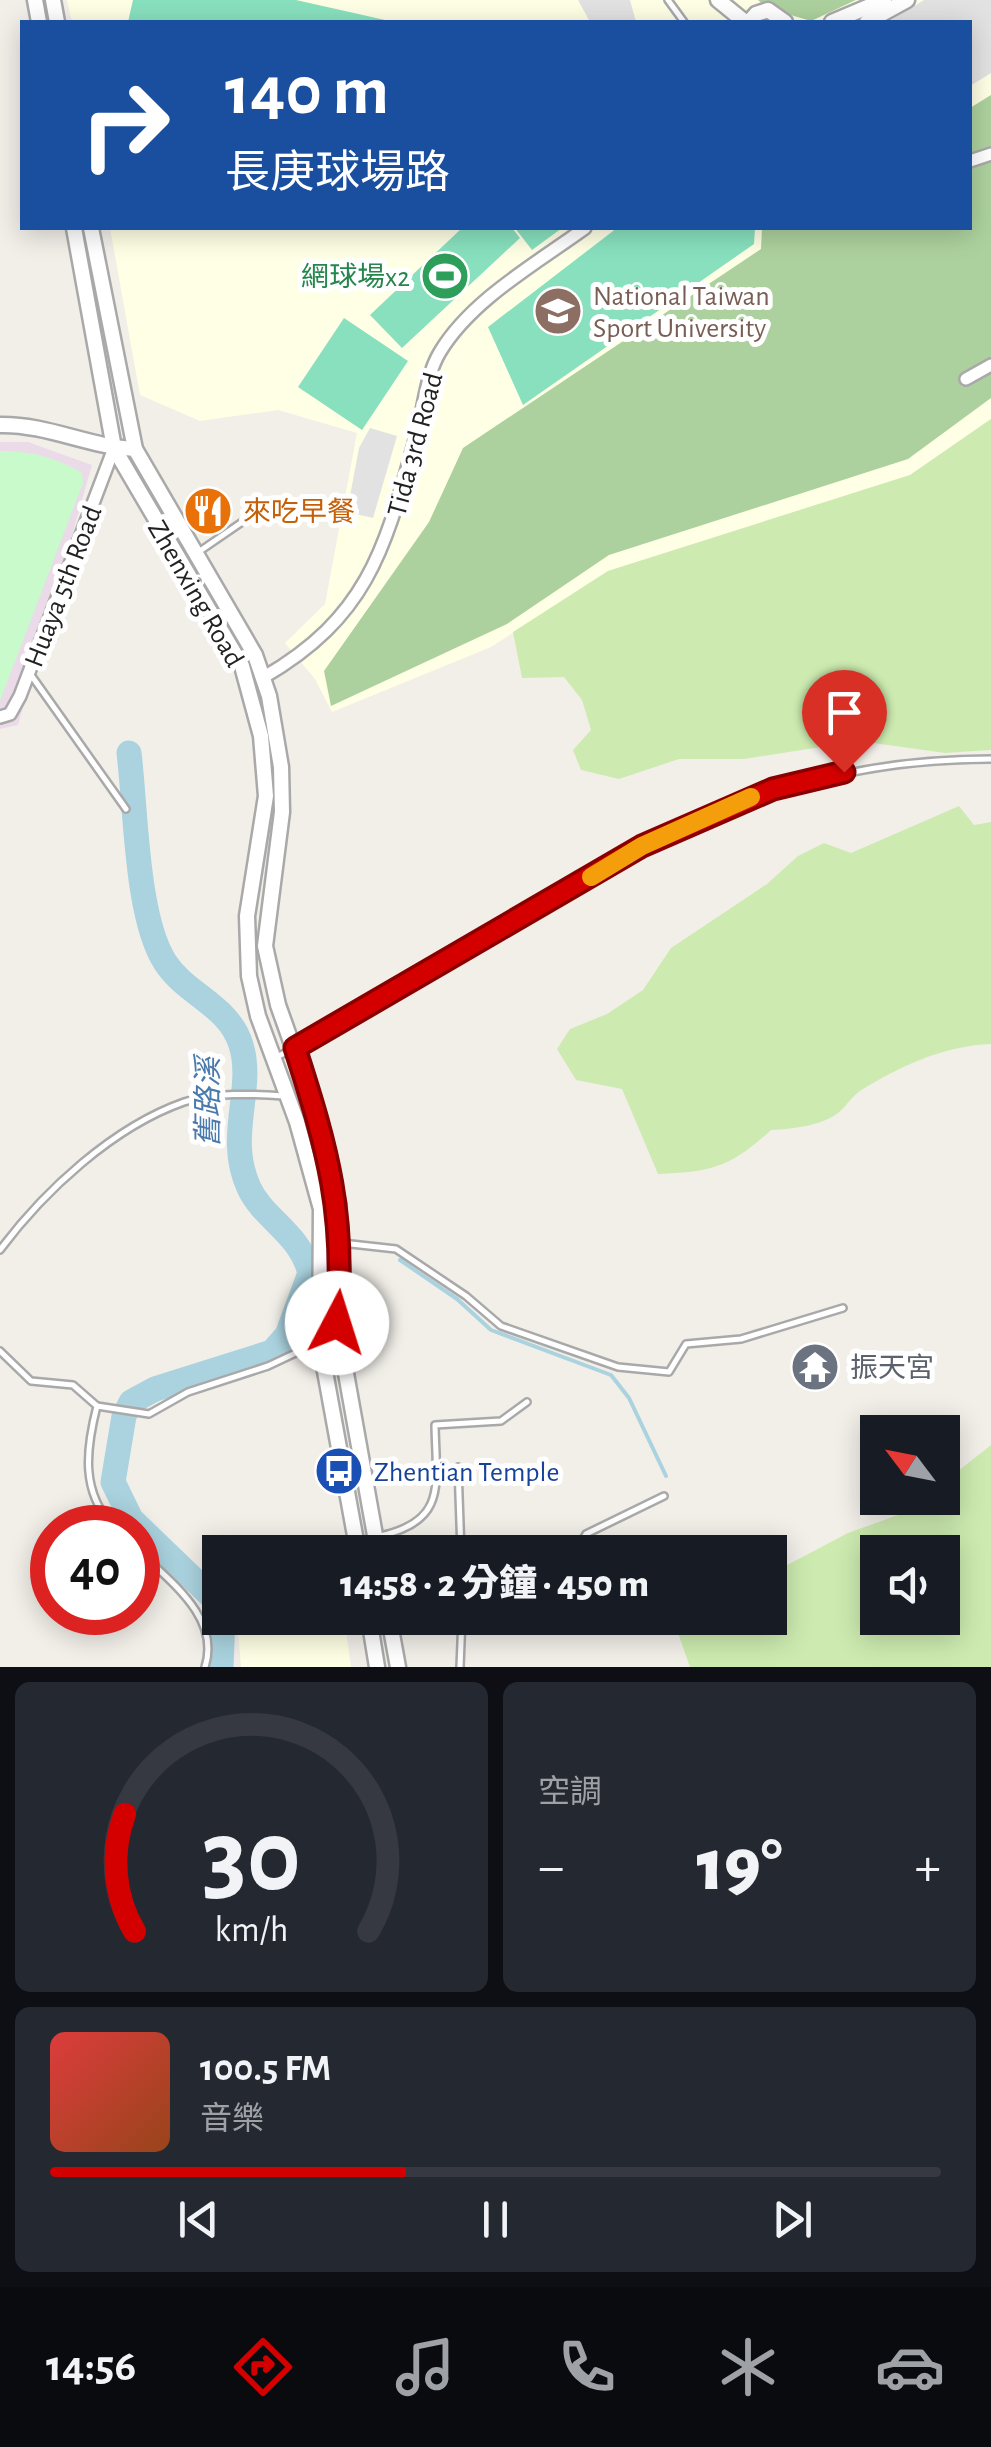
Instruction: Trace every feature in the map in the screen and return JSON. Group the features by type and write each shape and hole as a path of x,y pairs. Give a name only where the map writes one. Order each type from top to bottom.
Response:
{"street":[{"path":"718,0 751,19 774,12 783,20"},
{"path":"746,0 751,19"},
{"path":"837,20 884,0"},
{"path":"871,20 907,0"},
{"name":"Zhenxing Road","path":"74,230 114,448 242,666 260,736 266,796 246,947 258,1016 321,1209 320,1344 355,1535"},
{"name":"Zhenxing Road","path":"92,230 136,449 264,677 281,768 282,812 265,946 278,1005 295,1048 338,1203 339,1333 375,1535"},
{"name":"Tida 3rd Road","path":"264,677 297,658 335,622 376,564 396,515 438,355 458,326 582,230"},
{"path":"966,379 991,366"},
{"path":"0,425 21,424 114,448 136,449"},
{"name":"Huaya 5th Road","path":"0,717 10,714 29,673 114,448"},
{"path":"248,684 264,677"},
{"path":"371,1635 377,1667"},
{"path":"392,1635 398,1667"}],"lane":[{"path":"195,554 261,510"},
{"path":"29,673 126,809"},
{"path":"273,1058 642,846 716,811 773,789 844,772 991,759"},
{"path":"0,1250 34,1205 119,1139 187,1101 256,1094 287,1097"},
{"path":"321,1240 396,1249 466,1296 502,1326 618,1367 668,1372 686,1344 742,1339 843,1308"},
{"path":"0,1351 31,1381 73,1384 97,1406 148,1414 188,1392 320,1344 339,1333"},
{"path":"378,1535 422,1522 428,1512 436,1463 435,1425 501,1421 527,1402"},
{"path":"97,1406 85,1468 100,1505"},
{"path":"458,1467 460,1535"},
{"path":"585,1535 664,1496"},
{"path":"160,1572 198,1609 210,1652 205,1667"},
{"path":"460,1667 461,1635"}],"shaded area":[{"name":"National Taiwan Sport University","path":"67,0 991,0 991,419 910,475 608,571 491,647 332,712 315,679 285,643 325,604 357,433 278,410 200,421 140,395 110,230 972,230 972,20 72,20"},
{"path":"578,0 630,0 635,20 589,20"},
{"path":"924,0 991,0 991,73 972,85 972,20 891,20"},
{"path":"370,428 397,436 373,518 347,512 359,448"},
{"path":"0,442 28,442 92,465 18,725 0,729"},
{"path":"238,1635 346,1635 351,1667 241,1667"}],"green space":[{"path":"133,0 296,0 385,20 128,20"},
{"path":"758,0 856,0 813,20 767,8"},
{"path":"991,95 991,398 908,459 609,555 507,624 331,706 324,671 429,522 463,448 761,249 762,230 972,230 972,107"},
{"name":"網球場x2","path":"460,230 514,230 520,238 402,348 370,315"},
{"path":"517,230 559,230 532,250"},
{"path":"614,230 755,230 754,244 523,405 488,327"},
{"name":"網球場x2","path":"344,318 408,361 362,430 298,387"},
{"path":"991,419 991,750 945,753 859,741 744,759 679,759 619,779 581,770 573,750 591,730 582,700 564,677 522,678 513,632 608,571 910,475"},
{"path":"0,451 52,459 82,473 83,483 0,701"},
{"path":"959,806 974,825 991,822 991,1044 939,1053 906,1066 860,1091 831,1117 806,1126 771,1130 720,1165 658,1174 622,1089 576,1080 557,1049 570,1029 607,1014 643,990 671,948 767,884 798,856 824,843 851,853"},
{"path":"991,1445 991,1667 690,1667 679,1635 787,1635 787,1565 848,1533 898,1515 960,1515 960,1470"}],"waterway":[{"name":"舊路溪","path":"129,753 139,862 155,942 174,973 235,1031 241,1045 245,1079 240,1132 242,1169 255,1199 298,1247 310,1273 287,1335 272,1352 155,1389 131,1402 124,1416 113,1482 131,1519 202,1587"},
{"path":"400,1260 457,1299 491,1330 611,1375 629,1398 666,1476"},
{"name":"舊路溪","path":"221,1667 222,1635"}],"slow traffic":[{"path":"591,877 642,846 751,797"}],"place":[{"name":"網球場x2","path":"445,276"},
{"name":"National Taiwan Sport University","path":"558,311"},
{"name":"來吃早餐","path":"208,511"},
{"name":"振天宮","path":"815,1367"},
{"name":"Zhentian Temple","path":"339,1471"}],"route":[{"path":"337,1323 342,1268 338,1203 317,1115 295,1048 348,1021 642,846 773,789 844,772"}]}
